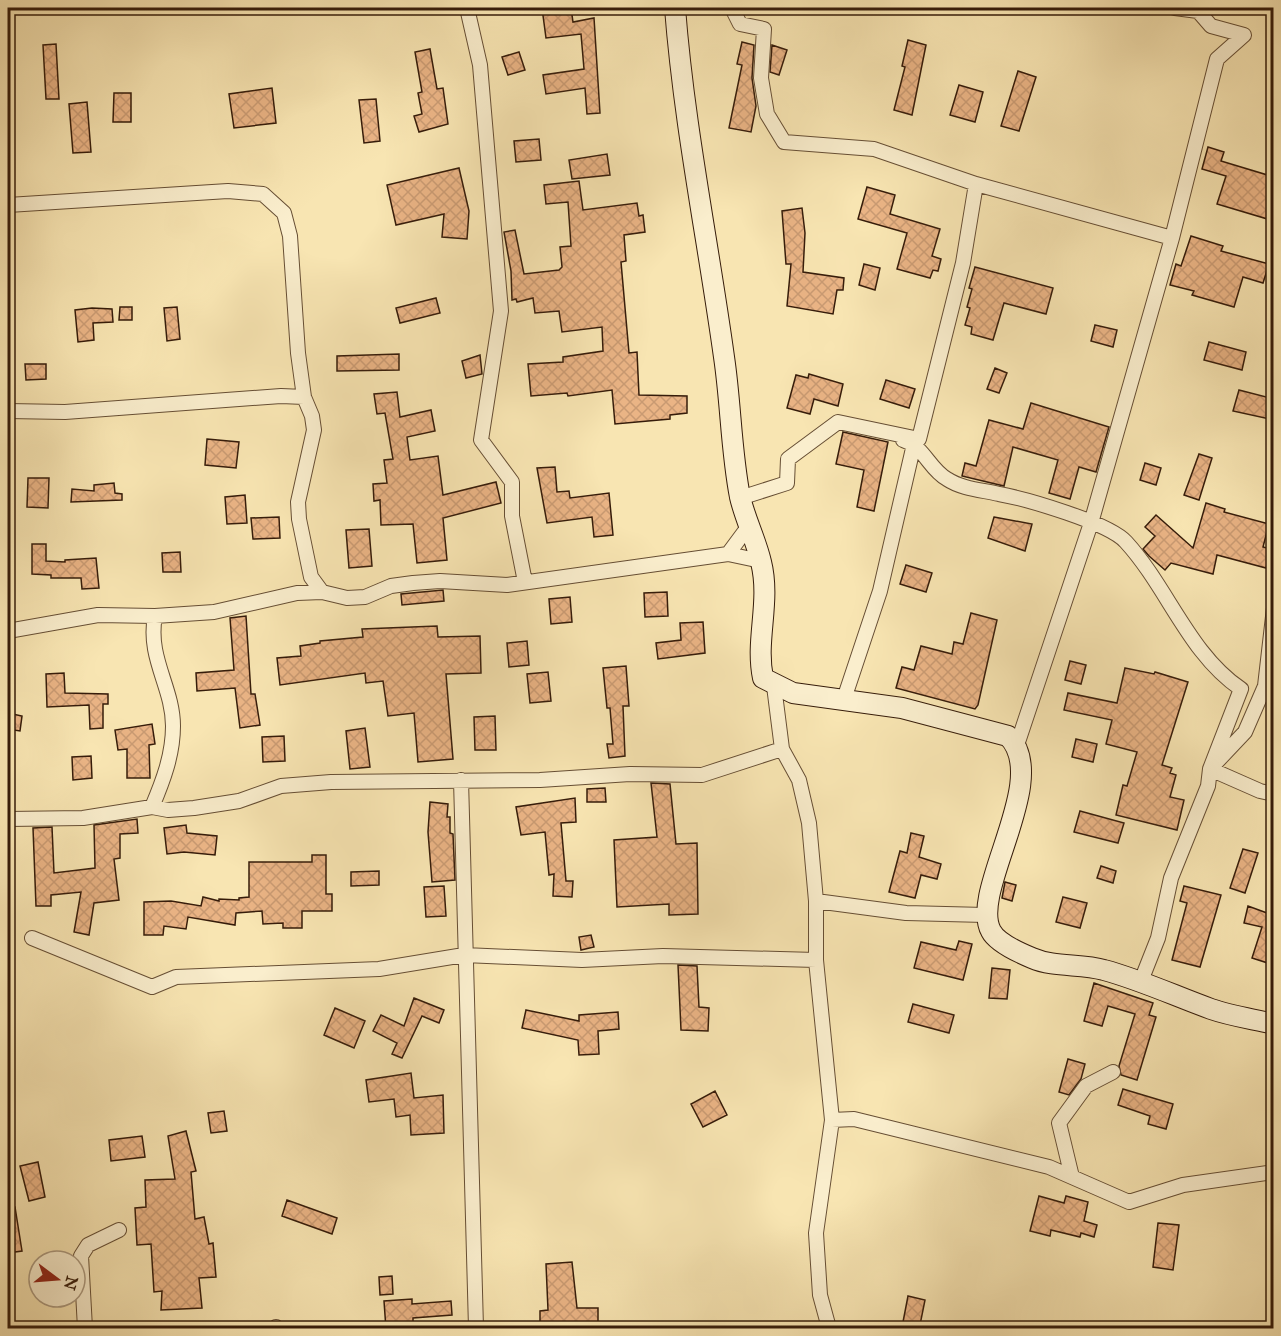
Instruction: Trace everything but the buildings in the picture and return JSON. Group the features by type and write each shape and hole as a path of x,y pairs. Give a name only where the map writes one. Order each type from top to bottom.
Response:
{"street":[{"path":"467,8 480,65 501,311 481,440 512,482 512,516 525,582"},
{"path":"675,8 701,213 724,359 732,449 740,498 761,561 766,596 760,663 763,678 774,686 793,693 902,708 986,728 1008,736 1017,745 1021,757 1013,819 985,915 991,933 1034,959 1067,966 1097,968 1141,981 1214,1010 1274,1024"},
{"path":"732,8 740,24 764,29 761,78 767,114 784,142 874,149 976,184 1172,238"},
{"path":"1017,745 1091,523 1172,238 1217,59 1244,35 1211,26 1198,11 1175,8"},
{"path":"740,498 787,483 788,459 838,422 919,439 963,263 976,184"},
{"path":"8,205 228,191 263,194 284,213 290,236 292,294 304,397 312,416 314,430 298,502 299,519 311,577 322,592"},
{"path":"8,411 65,412 281,396 304,397"},
{"path":"838,422 914,444 945,479 973,489 1001,494 1113,531 1126,542 1157,583 1209,662 1224,678 1240,689 1210,769 1208,786 1171,878 1158,938 1141,981"},
{"path":"843,699 880,591 914,444"},
{"path":"728,554 748,526"},
{"path":"8,631 98,615 155,616 214,612 297,593 322,592 347,598 365,597 391,586 413,583 440,581 507,585 601,570 677,564 728,554 761,561"},
{"path":"1210,769 1245,732 1265,686 1274,608"},
{"path":"152,807 167,771 173,725 153,645 155,616"},
{"path":"774,686 782,749 799,780 809,823 816,901 816,960 832,1120 816,1233 820,1295 829,1329"},
{"path":"8,819 83,818 152,807 168,810 215,806 291,786 461,780 540,780 630,774 702,775 782,749"},
{"path":"1210,769 1260,791 1274,794"},
{"path":"461,780 476,1329"},
{"path":"816,901 906,914 985,915"},
{"path":"32,938 152,987 176,977 379,969 464,955 582,960 684,956 816,960"},
{"path":"1072,1177 1059,1123 1086,1086 1113,1072"},
{"path":"832,1120 854,1119 1049,1167 1129,1202 1183,1185 1274,1172"},
{"path":"85,1329 81,1256 88,1245 119,1230"}]}
